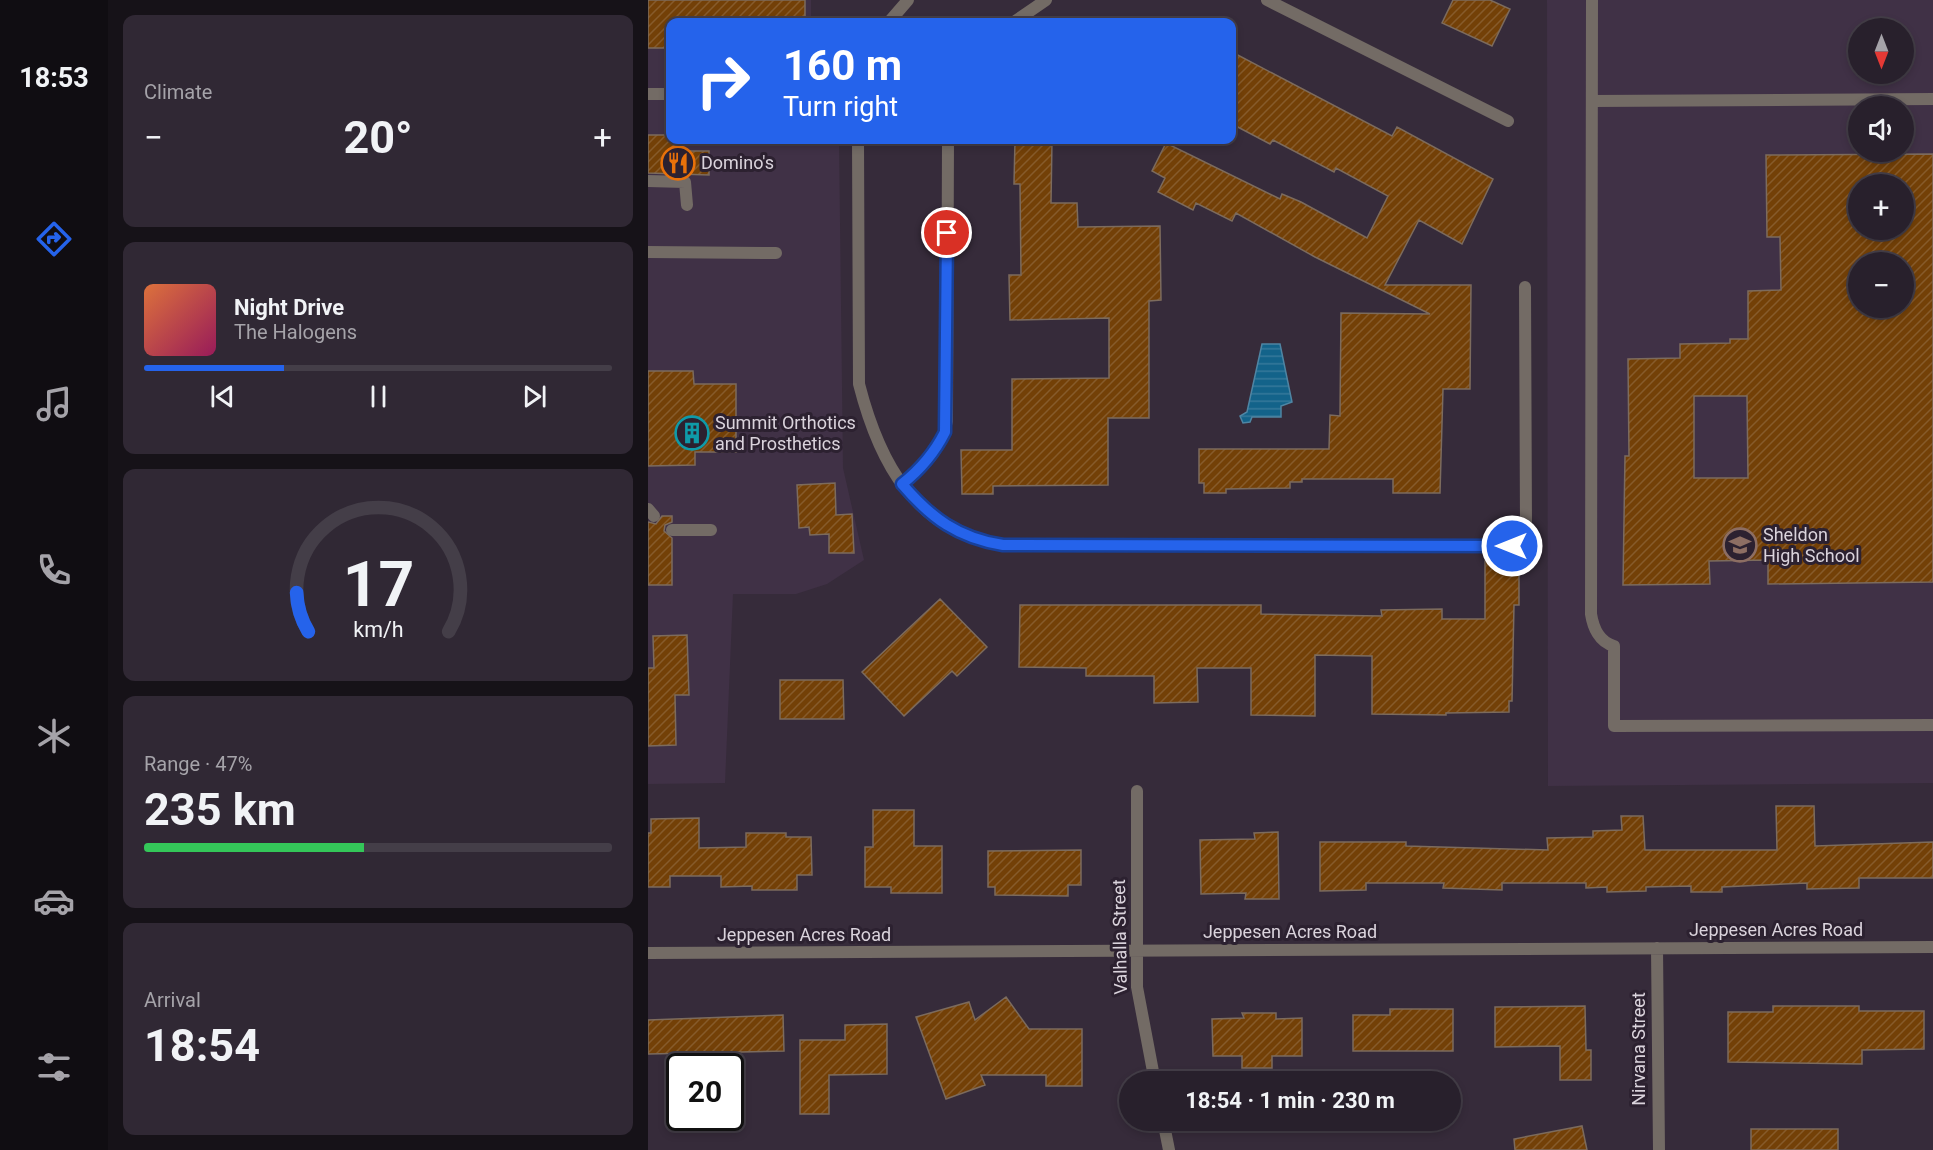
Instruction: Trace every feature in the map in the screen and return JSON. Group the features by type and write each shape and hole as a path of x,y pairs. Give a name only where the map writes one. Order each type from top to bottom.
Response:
{"street":[{"path":"892,18 908,0"},
{"path":"1020,18 1046,0"},
{"path":"1267,0 1508,121"},
{"path":"1592,0 1591,614 1604,642 1614,646 1614,726 1933,726"},
{"path":"648,94 666,94"},
{"path":"1592,101 1933,99"},
{"path":"858,144 859,384 869,423 881,452 902,484 950,529 966,537 1003,545 1512,546 1523,539 1526,526 1525,287"},
{"path":"902,484 920,470 933,454 945,432 947,421 948,144"},
{"path":"648,181 685,182 687,205"},
{"path":"648,252 776,253"},
{"path":"672,530 711,530"},
{"name":"Valhalla Street","path":"1137,791 1138,1002 1153,1071"},
{"name":"Jeppesen Acres Road","path":"648,953 1933,947"},
{"name":"Nirvana Street","path":"1657,948 1659,1150"},
{"path":"1165,1131 1169,1150"}],"shaded area":[{"path":"648,0 811,0 811,18 666,18 666,144 839,144 843,468 864,560 827,584 796,594 733,594 725,783 648,784"},
{"name":"Sheldon High School","path":"1547,0 1933,0 1933,783 1548,786"}],"water":[{"path":"1262,344 1280,344 1292,402 1281,406 1281,417 1252,417 1250,422 1243,423 1240,416 1247,412"}],"building":[{"path":"648,0 805,0 805,18 666,18 666,48 648,48"},
{"path":"1453,0 1490,0 1510,9 1492,46 1442,23"},
{"path":"1236,54 1392,136 1397,127 1493,179 1462,244 1419,220 1385,285 1471,285 1470,389 1443,389 1440,493 1393,493 1393,479 1302,479 1302,482 1290,482 1290,488 1226,489 1226,493 1204,493 1204,483 1199,483 1199,449 1329,449 1330,415 1340,416 1341,313 1430,314 1315,257 1236,213 1232,221 1196,203 1193,210 1158,192 1165,178 1152,171 1166,144 1168,144 1280,199 1282,194 1301,202 1367,238 1388,196 1336,168 1334,172 1273,140 1270,144 1236,126"},
{"name":"Domino's","path":"648,135 666,135 666,144 681,144 681,151 709,151 709,175 648,173"},
{"path":"1015,144 1052,144 1051,203 1077,203 1078,227 1160,226 1161,300 1149,301 1149,418 1108,418 1108,485 993,486 993,494 962,494 961,450 1012,450 1012,379 1109,378 1109,318 1010,320 1009,275 1021,275 1020,184 1014,184"},
{"name":"Sheldon High School","path":"1914,154 1933,154 1933,582 1768,584 1768,560 1709,561 1710,584 1623,585 1625,456 1629,456 1628,359 1680,358 1680,344 1730,343 1730,339 1748,339 1748,291 1781,290 1780,237 1767,237 1766,155 1848,155 1848,162 1914,162","holes":["1694,396 1747,396 1748,478 1694,478"]},
{"name":"Summit Orthotics and Prosthetics","path":"648,371 693,371 694,384 736,384 736,452 695,452 695,465 648,466"},
{"path":"835,483 836,515 852,514 854,553 829,553 829,534 810,535 809,527 799,528 797,485"},
{"path":"662,516 672,516 672,522 665,525 664,531 672,538 672,585 648,585 648,522 656,524"},
{"path":"1485,561 1519,561 1519,605 1514,605 1512,701 1509,701 1509,712 1446,713 1446,715 1372,714 1372,656 1315,655 1315,716 1251,715 1251,668 1197,668 1198,702 1154,703 1154,676 1086,676 1086,668 1019,667 1020,605 1261,605 1261,614 1382,616 1381,610 1442,609 1442,619 1485,619"},
{"path":"940,599 987,647 957,676 952,671 904,716 862,672"},
{"path":"687,635 689,695 675,695 676,745 648,746 648,668 654,668 653,636"},
{"path":"780,680 843,680 844,719 780,719"},
{"path":"1776,806 1814,806 1815,846 1933,842 1933,878 1859,878 1859,888 1807,889 1807,883 1722,887 1722,892 1691,892 1691,886 1646,887 1646,891 1607,892 1607,887 1586,888 1586,883 1502,883 1502,890 1443,888 1444,883 1366,883 1366,890 1320,891 1320,842 1406,842 1406,846 1548,850 1547,838 1593,837 1593,831 1622,830 1621,816 1643,816 1645,850 1777,850"},
{"path":"873,810 914,810 914,846 942,846 942,893 891,893 891,887 865,887 865,847 873,847"},
{"path":"699,818 699,848 746,847 746,833 786,833 786,837 811,837 812,875 797,875 797,890 752,890 752,886 721,887 721,876 670,876 670,887 648,887 648,833 651,833 651,819"},
{"path":"1278,832 1279,899 1245,899 1246,893 1201,894 1200,840 1255,839 1254,833"},
{"path":"1081,850 1081,885 1068,885 1068,896 995,895 995,887 988,887 988,851"},
{"path":"1006,997 1029,1029 1082,1029 1082,1086 1046,1086 1046,1075 981,1075 985,1085 946,1099 916,1017 969,1002 975,1020"},
{"path":"1585,1006 1586,1050 1591,1050 1591,1080 1560,1080 1560,1046 1495,1047 1495,1007"},
{"path":"1773,1006 1859,1006 1859,1011 1924,1011 1924,1049 1862,1050 1862,1064 1728,1062 1728,1012 1773,1012"},
{"path":"1390,1009 1453,1009 1453,1051 1353,1051 1353,1015 1390,1015"},
{"path":"1242,1013 1276,1013 1276,1019 1302,1018 1302,1056 1272,1056 1272,1068 1242,1068 1242,1056 1213,1056 1212,1019 1244,1018"},
{"path":"783,1015 784,1051 648,1054 648,1020"},
{"path":"887,1024 887,1074 829,1075 829,1114 800,1114 800,1040 845,1040 845,1025"},
{"path":"1582,1126 1587,1150 1515,1150 1514,1139"},
{"path":"1751,1129 1838,1129 1838,1150 1751,1150"}],"place":[{"name":"Domino's","path":"678,163"},
{"name":"Summit Orthotics and Prosthetics","path":"692,433"},
{"name":"Sheldon High School","path":"1740,545"}],"route":[{"path":"947,233 947,421 945,432 933,454 920,470 902,484 911,496 950,529 966,537 1003,545 1512,546"}]}
